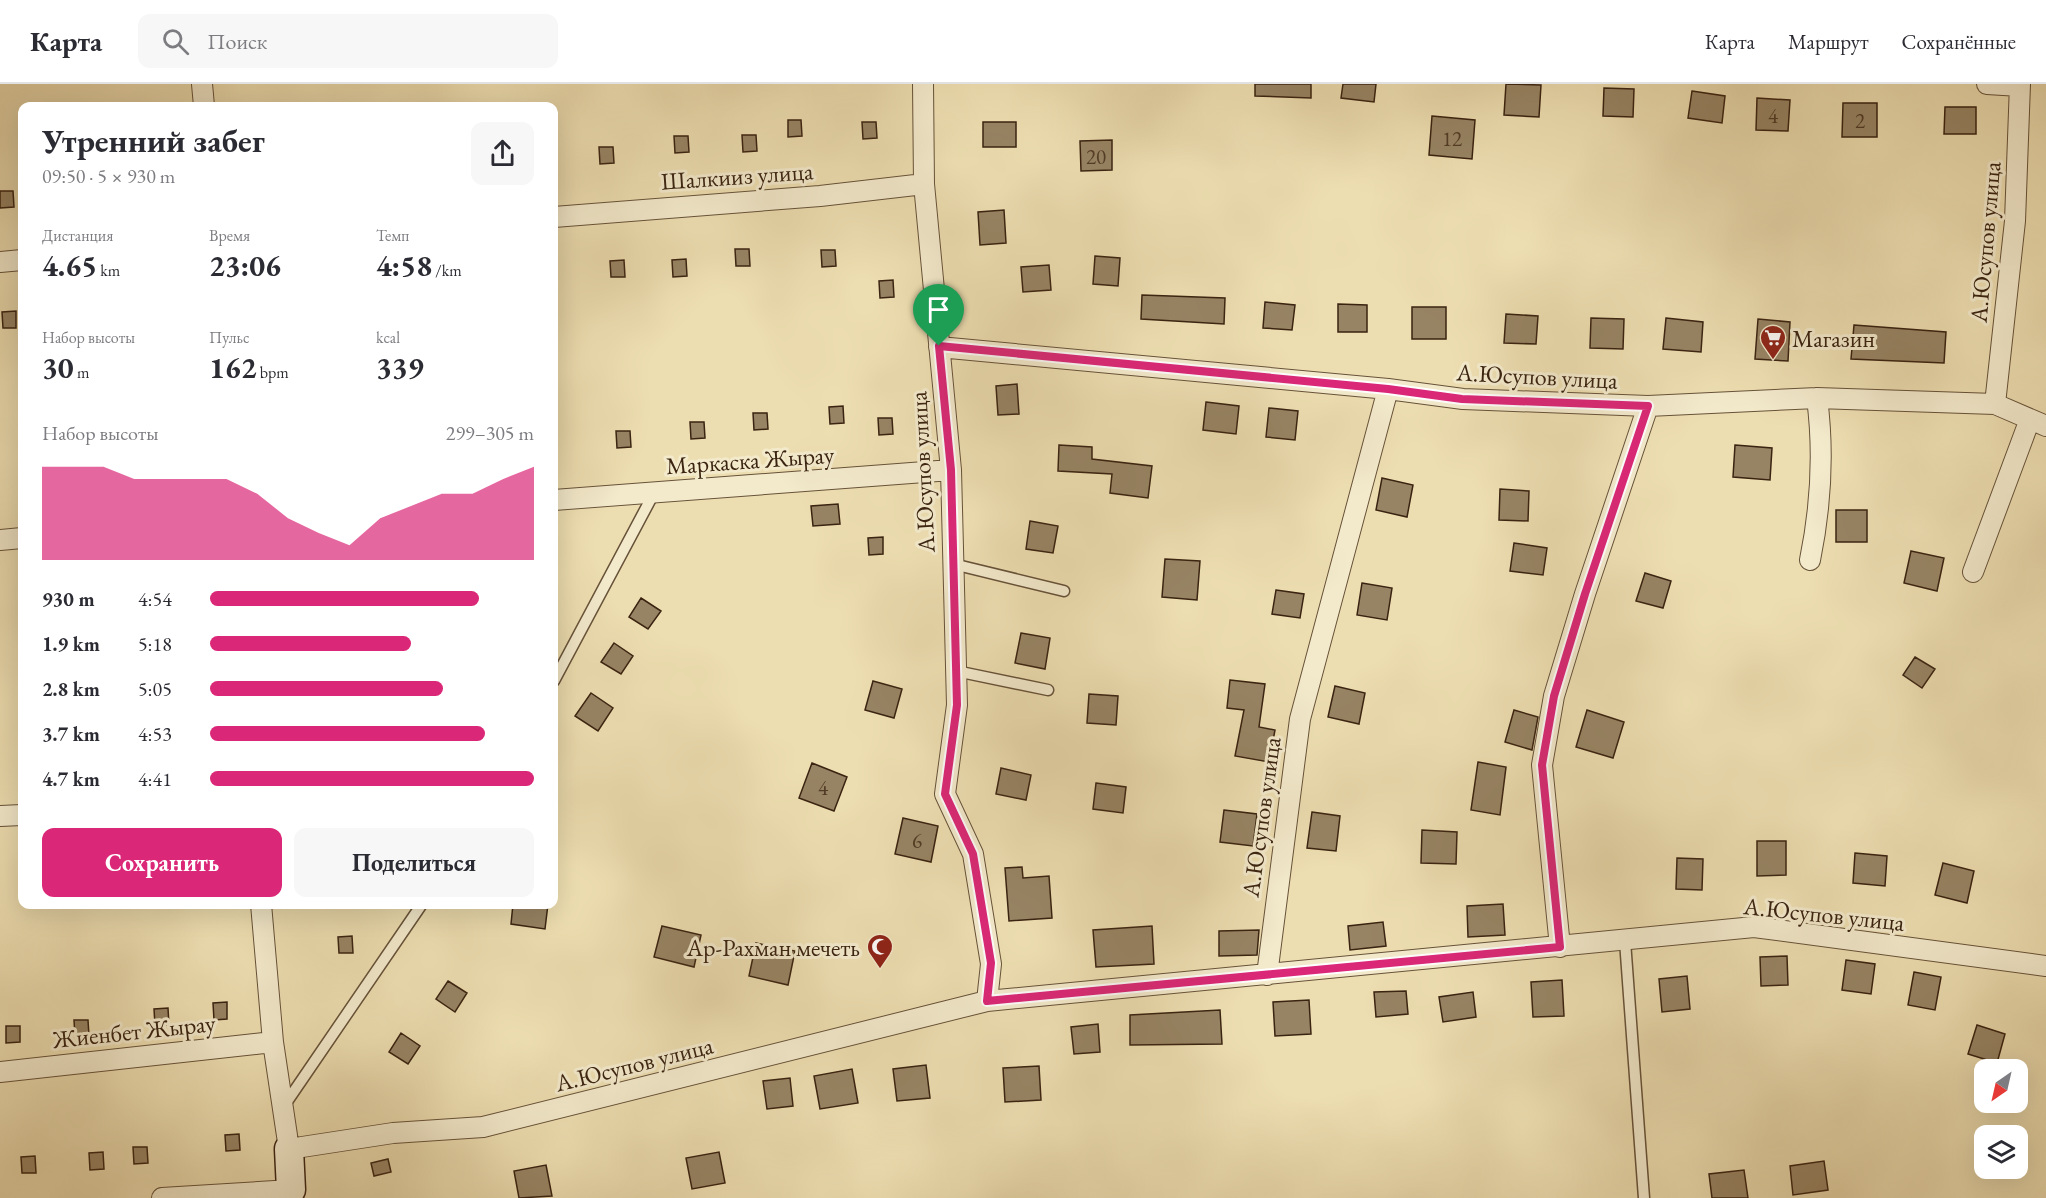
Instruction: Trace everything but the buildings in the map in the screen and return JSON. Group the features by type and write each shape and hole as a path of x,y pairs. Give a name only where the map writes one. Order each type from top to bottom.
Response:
{"street":[{"path":"202,84 204,102"},
{"path":"923,84 924,184 939,346"},
{"path":"1987,84 2020,85"},
{"name":"А.Юсупов улица","path":"1995,404 2015,221 2020,85"},
{"name":"Шалкииз улица","path":"558,217 820,196 924,184"},
{"path":"0,262 18,260"},
{"name":"А.Юсупов улица","path":"987,1001 991,963 973,854 945,794 957,705 951,470 939,346 1388,389 1462,399 1648,406 1817,398 1995,404 2038,422 2005,491 1972,572"},
{"name":"А.Юсупов улица","path":"1267,975 1300,719 1388,389"},
{"path":"1810,560 1817,527 1821,463 1817,398"},
{"name":"А.Юсупов улица","path":"1560,947 1542,765 1554,696 1585,594 1648,406"},
{"name":"Маркаска Жырау","path":"558,500 951,470"},
{"path":"0,540 18,538"},
{"path":"0,816 18,814"},
{"path":"162,1198 291,1194 289,1149 273,1042 261,909"},
{"name":"А.Юсупов улица","path":"289,1149 393,1133 483,1127 987,1001 1754,927 2046,966"},
{"name":"Жиенбет Жырау","path":"0,1072 273,1042"}],"lane":[{"path":"558,673 654,493"},
{"path":"953,564 1064,591"},
{"path":"956,671 1048,690"},
{"path":"284,1106 419,909"},
{"path":"1625,941 1644,1198"}],"place":[{"name":"Магазин","path":"1773,361"},
{"name":"Ар-Рахман мечеть","path":"880,970"}],"route":[{"path":"939,346 1388,389 1462,399 1648,406 1585,594 1554,696 1542,765 1560,947 987,1001 991,963 973,854 945,794 957,705 951,470 939,346"}]}
